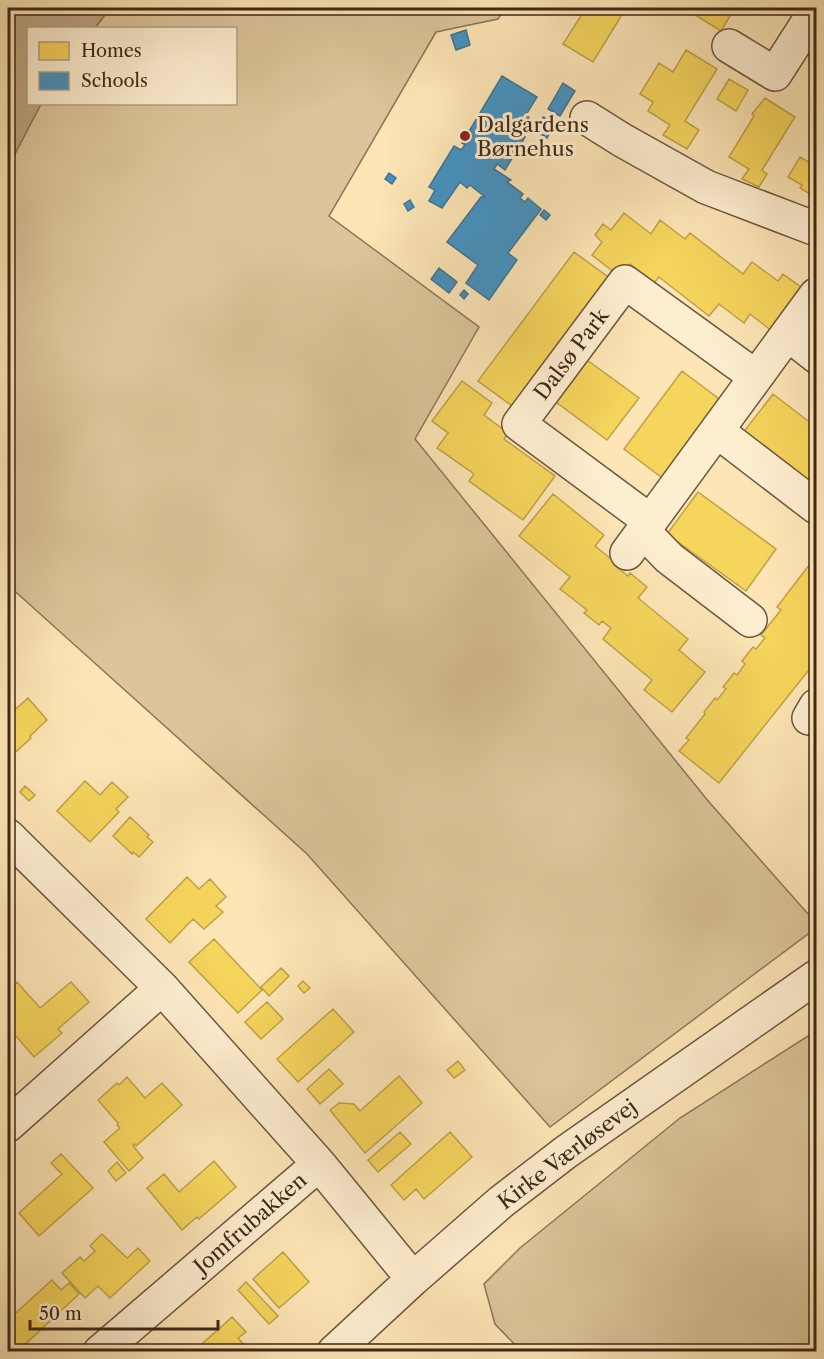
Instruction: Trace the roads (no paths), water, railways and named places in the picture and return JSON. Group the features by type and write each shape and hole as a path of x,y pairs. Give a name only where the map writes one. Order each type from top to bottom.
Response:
{"street":[{"path":"729,46 776,74 816,10"},
{"path":"587,118 706,187 816,229"},
{"name":"Dalsø Park","path":"750,620 640,535 519,423 625,282 756,377"},
{"path":"640,535 816,295"},
{"path":"788,334 816,356"},
{"path":"717,430 816,507"},
{"name":"Jomfrubakken","path":"8,836 162,988 319,1164 413,1279"},
{"name":"Kirke Værløsevej","path":"334,1352 501,1202 566,1152 816,977"},
{"path":"8,1125 162,988"},
{"name":"Jomfrubakken","path":"100,1352 319,1164"}],"place":[{"name":"Dalgårdens Børnehus","path":"465,136"}]}
